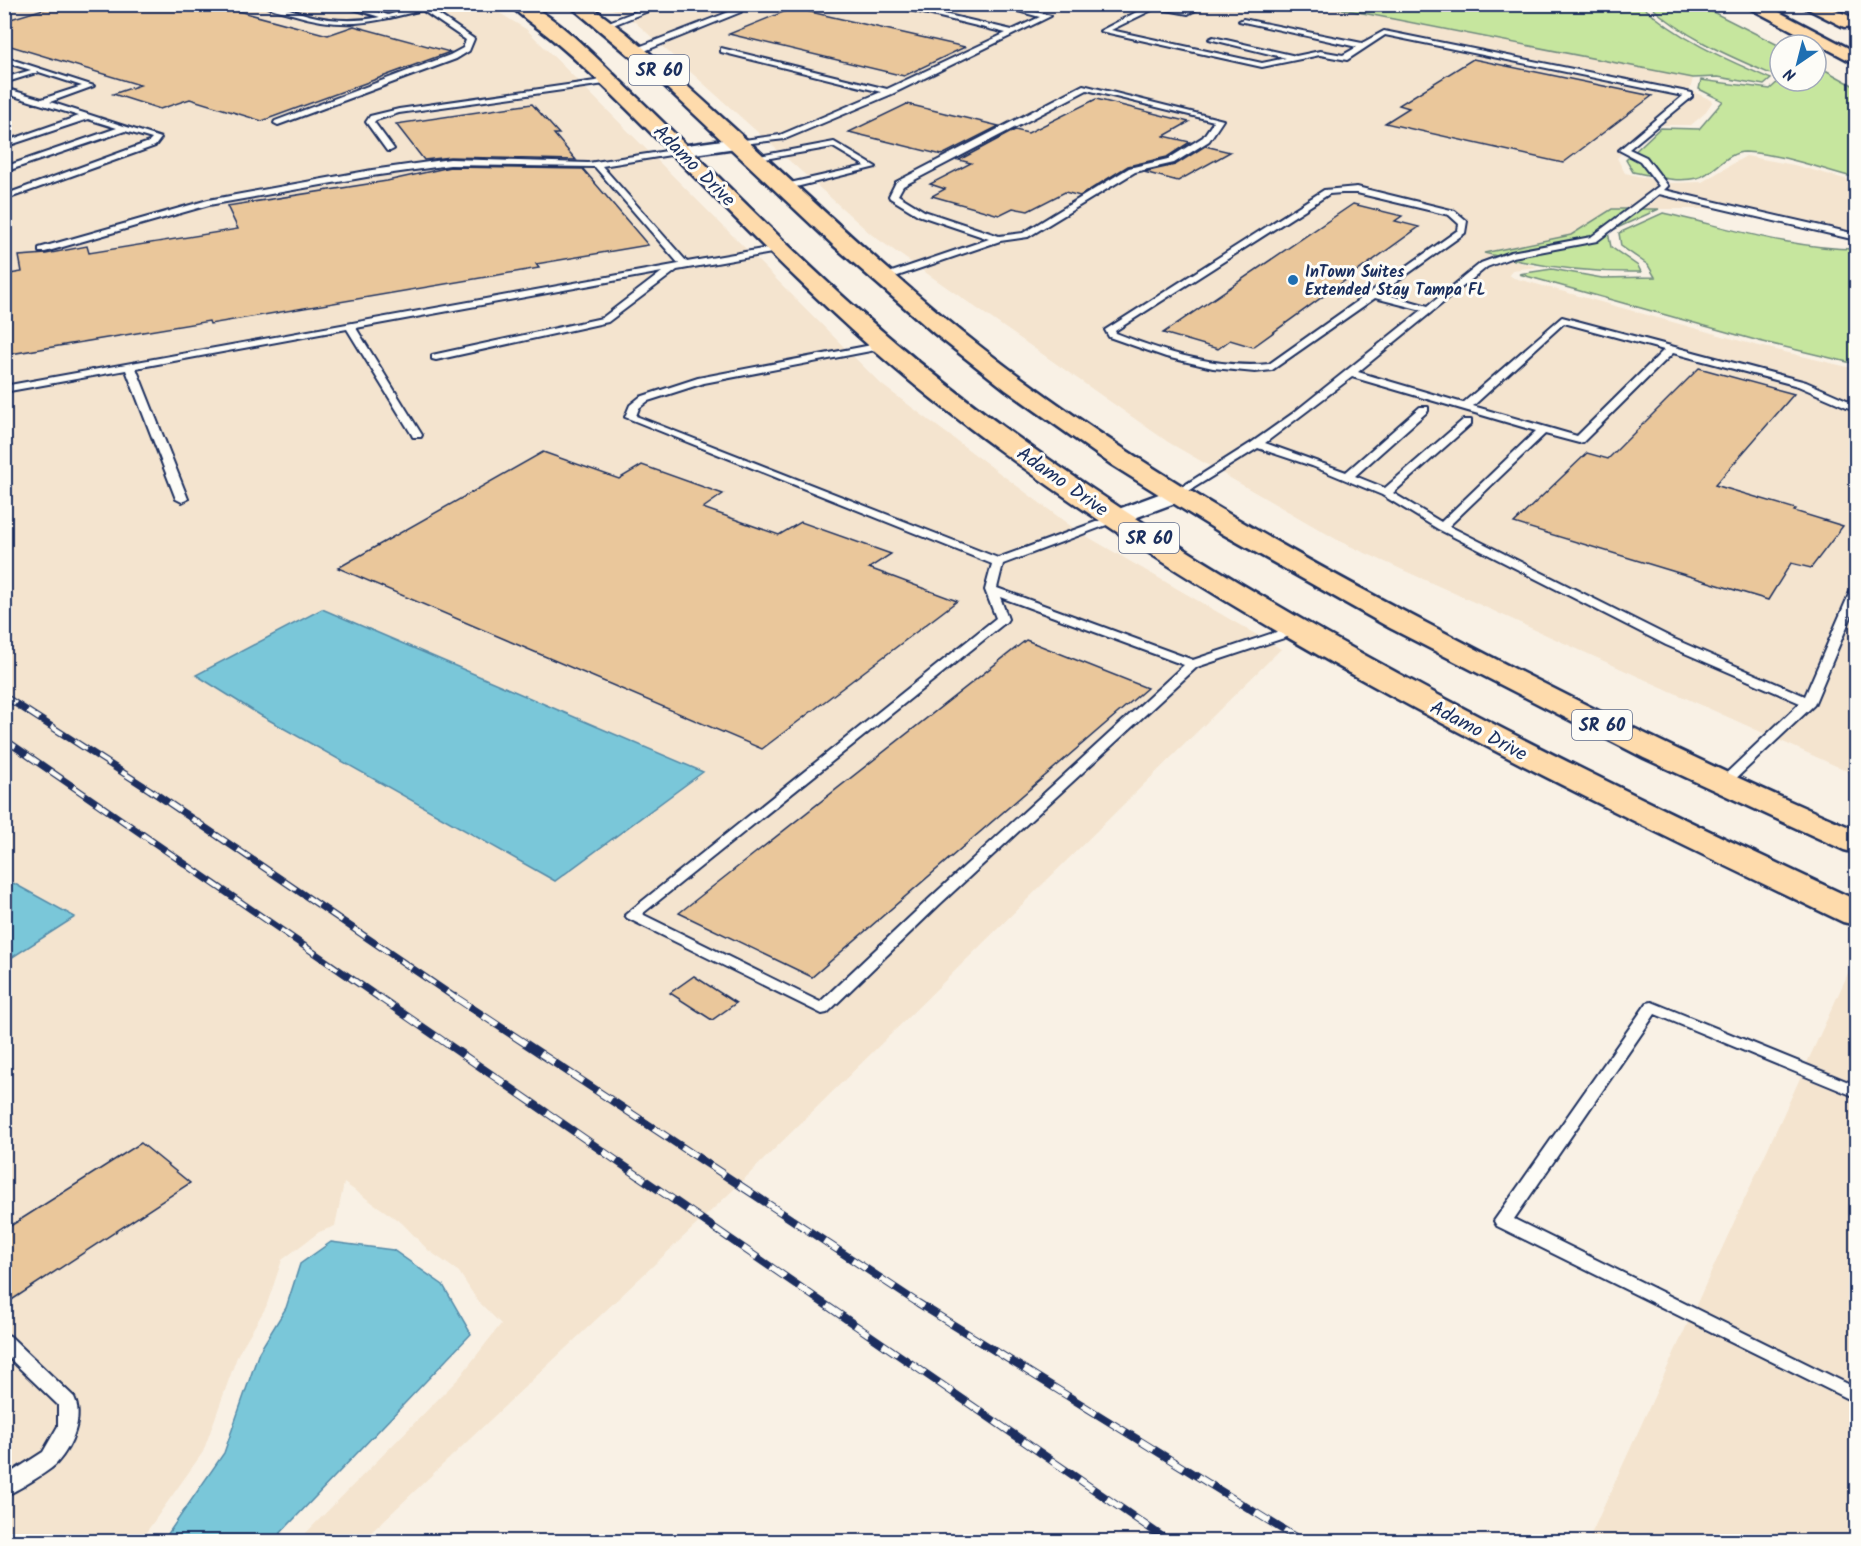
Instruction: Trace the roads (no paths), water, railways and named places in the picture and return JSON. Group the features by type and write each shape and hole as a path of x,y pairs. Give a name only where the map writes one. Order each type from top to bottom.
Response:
{"main road":[{"name":"Adamo Drive","path":"517,4 557,34 609,81 882,346 971,416 1116,518 1298,629 1455,719 1527,756 1857,914"},
{"name":"SR 60","path":"576,4 639,51 883,278 1015,385 1175,495 1362,602 1515,682 1857,843"},
{"path":"1750,4 1857,59"},
{"path":"1806,4 1853,25"},
{"path":"1817,4 1853,25"}],"street":[{"path":"680,150 737,143"},
{"path":"1116,518 1175,495"}],"lane":[{"path":"264,4 332,22 370,21 419,6 470,39 466,49 453,57 278,123"},
{"path":"340,4 387,17"},
{"path":"605,25 663,4"},
{"path":"639,51 737,12 702,4"},
{"path":"889,4 1013,32"},
{"path":"737,143 782,137 889,92 1047,16 994,4"},
{"path":"1175,495 1218,471 1256,444 1350,373 1484,265 1511,255 1594,239 1664,186 1643,159 1623,150 1689,95 1383,33 1344,58 1320,53 1262,65 1104,31 1155,6 1188,12 1204,4"},
{"path":"1243,21 1364,46"},
{"path":"1213,39 1298,58"},
{"path":"724,50 889,92"},
{"path":"4,59 90,86 42,102"},
{"path":"4,81 38,70"},
{"path":"390,149 370,122 374,118 399,111 609,81"},
{"path":"883,278 998,239 1025,235 1132,170 1171,161 1206,139 1219,120 1086,87 899,184 893,196 921,213 998,239"},
{"path":"4,90 157,138 152,144 4,198"},
{"path":"4,103 25,96"},
{"path":"4,145 88,116"},
{"path":"4,170 125,128"},
{"path":"753,158 834,144 872,167 784,187"},
{"path":"42,250 208,203 372,173 450,162 596,165 680,150"},
{"path":"596,165 680,266"},
{"path":"1357,190 1452,213 1461,218 1464,223 1462,231 1372,294 1272,367 1259,369 1218,367 1123,340 1112,335 1110,330 1327,192 1357,190"},
{"path":"1656,191 1857,237"},
{"path":"4,389 780,249"},
{"path":"436,357 605,320 680,266"},
{"path":"1372,294 1429,309"},
{"path":"1465,407 1562,320 1802,384 1857,408"},
{"path":"350,326 417,435"},
{"path":"882,346 702,380 644,399 634,407 630,417 998,562 1116,518"},
{"path":"1350,373 1579,440 1671,349"},
{"path":"130,366 182,499"},
{"path":"1347,477 1424,409"},
{"path":"1386,493 1467,422"},
{"path":"1442,527 1543,430"},
{"path":"1256,444 1386,493 1442,527 1671,642 1809,702"},
{"path":"998,562 991,590 1002,619 632,915 822,1010 935,901 1193,664 1298,629"},
{"path":"991,590 1193,664"},
{"path":"1724,782 1809,702 1850,625 1857,592"},
{"path":"1857,1091 1652,1006 1503,1221 1857,1396"},
{"path":"4,1341 67,1402 68,1427 50,1458 4,1488"}],"water":[{"path":"322,609 703,772 555,881 260,715 196,675"},
{"path":"13,883 75,917 5,962 5,884"},
{"path":"331,1242 393,1250 443,1285 471,1334 273,1541 163,1541 224,1453 259,1352 286,1308 300,1264"}],"railway":[{"path":"4,696 150,790 457,999"},
{"path":"4,739 381,999"},
{"path":"379,997 1170,1542"},
{"path":"455,997 918,1303 1303,1542"}],"place":[{"name":"InTown Suites Extended Stay Tampa FL","path":"1293,280"}]}
